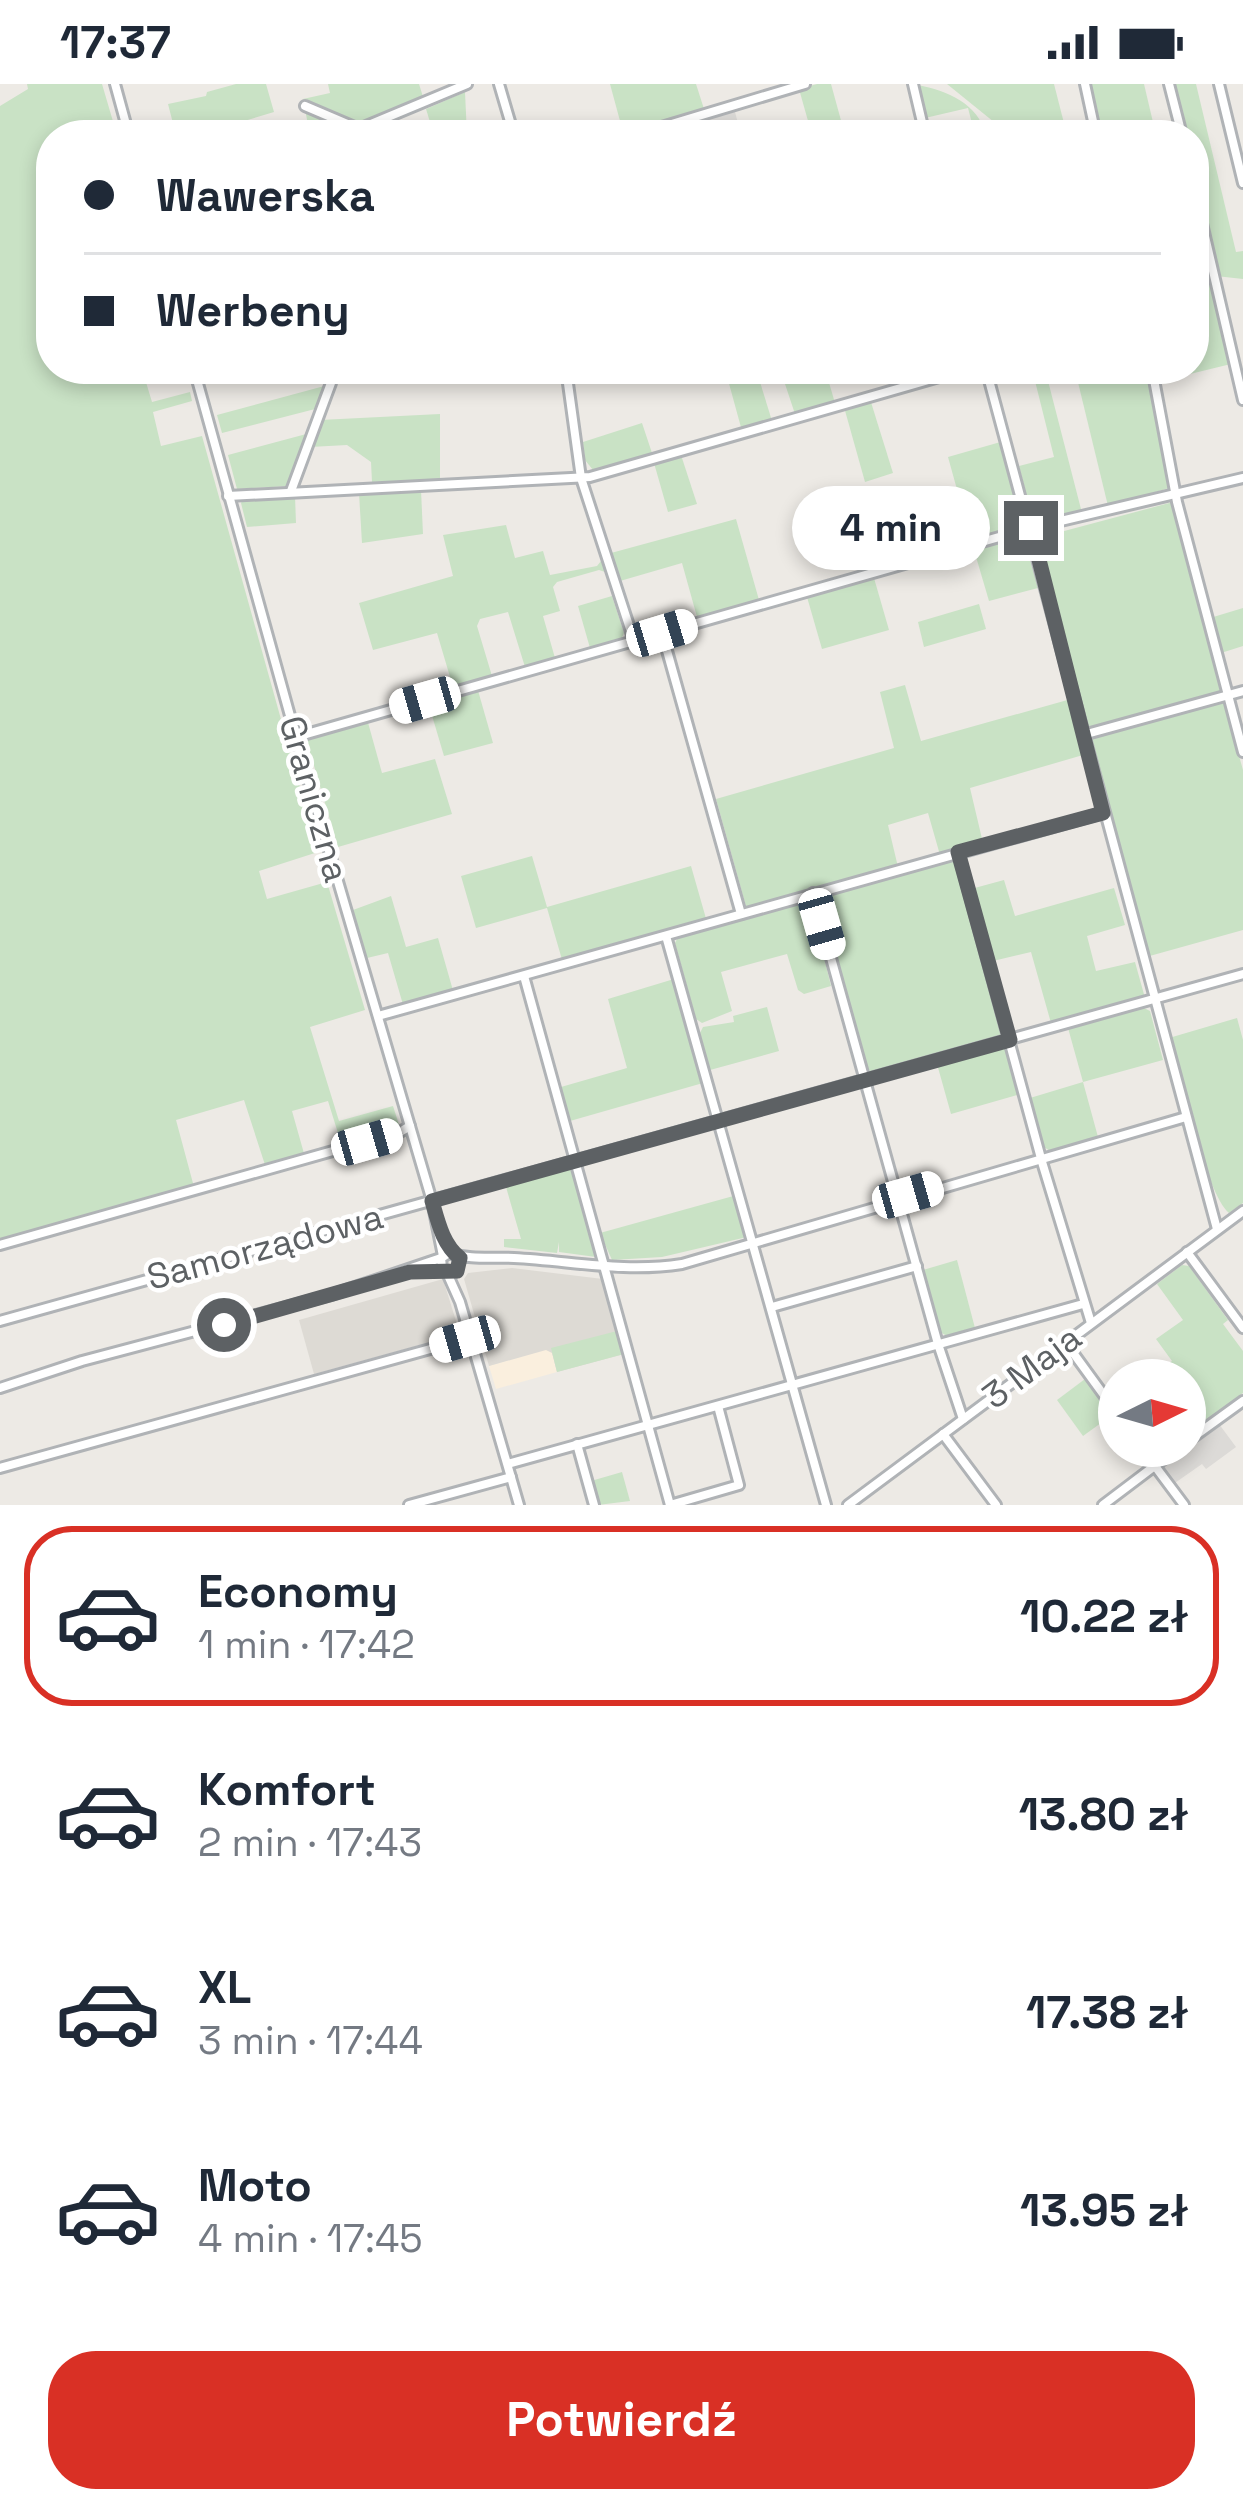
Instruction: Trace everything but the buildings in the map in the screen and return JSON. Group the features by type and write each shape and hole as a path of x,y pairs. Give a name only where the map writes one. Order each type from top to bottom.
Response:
{"street":[{"path":"115,84 125,120"},
{"path":"381,120 467,84"},
{"path":"500,84 510,120"},
{"path":"685,120 805,84"},
{"path":"913,84 922,120"},
{"path":"1084,84 1092,120"},
{"path":"1169,84 1178,120"},
{"path":"1220,84 1243,183"},
{"path":"305,106 338,120"},
{"path":"1209,254 1243,400"},
{"name":"Graniczna","path":"198,384 519,1505"},
{"path":"291,491 331,384"},
{"path":"568,384 581,478 634,641"},
{"path":"228,496 581,478 914,384"},
{"path":"990,384 1217,1229"},
{"path":"1155,384 1176,495 1243,752"},
{"path":"296,736 1031,528 1243,478"},
{"path":"662,633 741,914"},
{"path":"1082,736 1243,691"},
{"path":"378,1016 1103,813"},
{"path":"958,852 1091,1323"},
{"path":"813,893 962,1419"},
{"path":"666,936 826,1505"},
{"name":"Samorządowa","path":"0,1321 1243,974"},
{"path":"524,976 670,1505 739,1485 718,1406"},
{"path":"0,1388 82,1361 451,1263 490,1258 607,1269 682,1264 1186,1117"},
{"path":"0,1244 410,1126"},
{"name":"3 Maja","path":"848,1505 1243,1211"},
{"path":"1187,1252 1243,1328"},
{"path":"772,1307 917,1266"},
{"path":"508,1464 1083,1304"},
{"path":"0,1468 470,1338"},
{"path":"1066,1342 1098,1387"},
{"path":"1206,1428 1243,1401"},
{"path":"943,1434 996,1505"},
{"path":"577,1444 594,1505"},
{"path":"1103,1505 1154,1467"},
{"path":"1156,1467 1184,1505"},
{"path":"409,1505 511,1477"}],"shaded area":[{"path":"734,108 737,120 694,120"},
{"path":"512,1268 603,1279 624,1354 557,1372 552,1353 546,1350 489,1366 464,1279 468,1273"},
{"path":"443,1279 460,1334 314,1374 299,1320"},
{"path":"546,1349 552,1352 557,1372 496,1389 489,1366"},
{"path":"1219,1424 1236,1447 1206,1469 1204,1467 1206,1433"},
{"path":"1159,1467 1198,1467 1172,1485"}],"green space":[{"path":"27,84 102,84 113,120 36,120 36,384 147,384 152,402 190,392 192,401 153,412 161,446 202,436 318,852 259,871 267,899 327,882 365,1010 310,1027 339,1121 393,1106 401,1131 342,1146 328,1101 292,1111 305,1157 266,1168 244,1100 176,1120 194,1187 0,1239 0,106 28,89"},
{"path":"236,84 266,84 274,112 247,120 172,120 168,104"},
{"path":"328,84 419,84 424,100 368,120 307,120 303,99 330,93"},
{"path":"610,84 696,84 704,109 665,120 620,120"},
{"path":"831,84 841,120 808,120 799,89"},
{"path":"947,84 1054,84 1063,120 991,120"},
{"path":"1086,84 1144,84 1152,120 1095,120"},
{"path":"1171,84 1196,84 1205,120 1179,120"},
{"path":"918,85 960,100 969,107 979,120 971,120 968,108 925,118"},
{"path":"465,92 466,120 429,120 426,109"},
{"path":"1209,139 1236,252 1243,251 1243,279 1216,276 1209,245"},
{"path":"1209,269 1231,364 1209,369"},
{"path":"729,384 761,384 772,421 742,431"},
{"path":"785,384 829,384 835,403 795,414"},
{"path":"1036,384 1049,384 1082,513 1034,524 1019,466 1054,457"},
{"path":"1078,384 1152,384 1172,478 1169,488 1108,506"},
{"path":"328,385 319,408 222,433 217,415"},
{"path":"870,399 893,473 865,482 844,407"},
{"path":"440,414 440,479 372,482 371,462 347,445 310,447 320,420"},
{"path":"642,423 653,456 593,470 585,460 583,442"},
{"path":"310,433 290,486 237,489 228,455"},
{"path":"1004,441 1028,524 971,540 948,457"},
{"path":"681,455 697,504 668,512 654,463"},
{"path":"421,490 423,534 362,543 359,493"},
{"path":"295,496 296,523 247,527 244,498"},
{"path":"1173,502 1223,692 1085,731 1038,538"},
{"path":"736,519 759,600 697,617 682,563 620,581 611,553"},
{"path":"506,525 515,558 543,551 550,575 597,566 601,561 605,572 557,582 553,587 560,611 543,616 555,658 525,667 508,612 480,619 477,626 492,676 453,687 437,633 373,650 359,603 453,576 443,535"},
{"path":"1023,536 1038,588 989,601 974,550"},
{"path":"874,578 889,630 822,649 807,597"},
{"path":"612,596 624,633 621,640 590,648 578,606"},
{"path":"979,604 986,629 924,647 918,622"},
{"path":"1243,608 1243,646 1221,653 1210,618"},
{"path":"905,685 921,741 1071,699 1083,755 970,788 983,843 940,855 928,813 888,825 898,867 747,910 716,799 894,748 880,692"},
{"path":"477,687 493,743 444,756 428,702"},
{"path":"1223,700 1243,770 1243,930 1146,957 1086,739"},
{"path":"367,719 382,773 435,759 452,814 338,847 307,742 311,734"},
{"path":"532,856 547,907 691,866 707,922 563,963 547,908 476,928 461,876"},
{"path":"955,856 1005,1037 874,1073 865,1068 817,895"},
{"path":"1004,880 1015,916 1114,888 1125,925 1087,936 1096,971 1135,962 1145,998 1051,1023 1031,952 993,961 971,889"},
{"path":"391,896 406,947 438,938 454,994 404,1008 388,953 367,958 353,910"},
{"path":"806,901 811,904 831,986 804,994 798,990 787,954 721,972 732,1011 702,1023 696,1019 675,943 678,937"},
{"path":"674,979 703,1083 570,1121 561,1087 627,1068 608,999"},
{"path":"767,1007 779,1051 710,1070 700,1033 703,1027 734,1022 733,1016"},
{"path":"1142,1007 1150,1011 1163,1060 1083,1082 1068,1028"},
{"path":"1237,1018 1243,1040 1243,1203 1229,1213 1211,1182 1169,1038"},
{"path":"1007,1044 1021,1094 951,1114 937,1064"},
{"path":"1083,1082 1098,1137 1050,1151 1044,1147 1030,1098"},
{"path":"575,1167 598,1247 596,1257 559,1252 559,1242 557,1253 504,1247 504,1239 521,1239 506,1187"},
{"path":"737,1195 747,1237 662,1257 612,1260 600,1233"},
{"path":"957,1260 975,1328 947,1336 940,1332 923,1270"},
{"path":"1182,1265 1189,1266 1228,1320 1223,1324 1243,1351 1243,1393 1206,1420 1206,1359 1171,1359 1156,1339 1183,1320 1157,1284"},
{"path":"617,1331 624,1354 557,1372 551,1348"},
{"path":"1085,1379 1098,1396 1098,1425 1083,1436 1057,1400"},
{"path":"622,1472 630,1501 598,1505 591,1481"}],"route":[{"path":"224,1325 410,1272 457,1271 460,1258 452,1253 439,1227 432,1201 1010,1040 958,852 1103,813 1031,528"}]}
